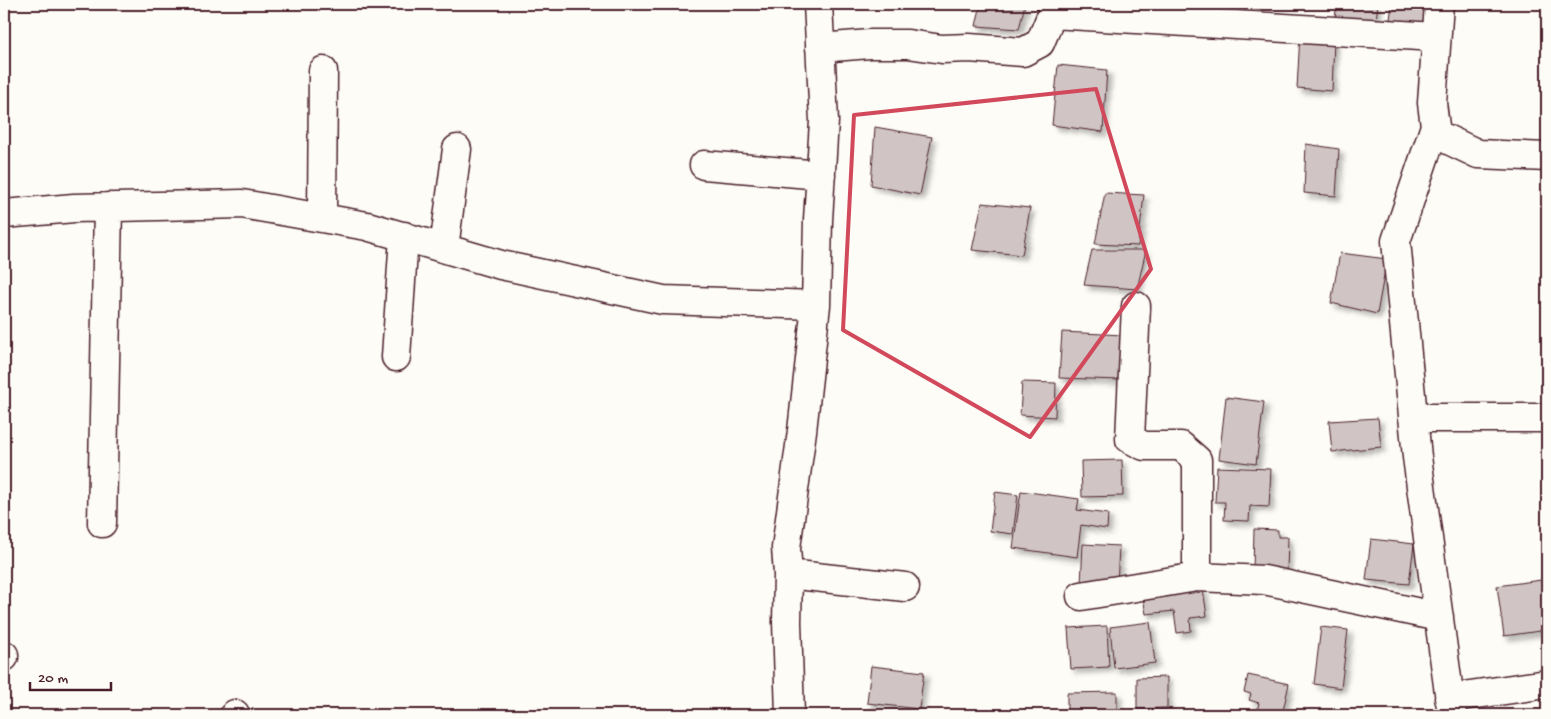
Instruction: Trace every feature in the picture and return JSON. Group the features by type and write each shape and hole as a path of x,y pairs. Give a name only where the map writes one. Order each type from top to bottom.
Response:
{"street":[{"path":"790,715 786,548 802,431 816,305 824,121 818,4"},
{"path":"1439,4 1432,103 1436,134 1478,154 1547,156"},
{"path":"820,48 870,44 908,44 942,49 969,48 1023,52 1040,43 1052,9 1436,37"},
{"path":"322,218 324,71"},
{"path":"1435,126 1396,241 1413,418 1450,707 1547,684"},
{"path":"444,248 457,149"},
{"path":"704,165 821,175"},
{"path":"4,214 74,208 242,204 367,226 501,265 663,300 816,305"},
{"path":"102,523 108,207"},
{"path":"396,357 404,236"},
{"path":"1136,306 1130,439 1144,446 1181,446 1197,460 1197,577"},
{"path":"1413,418 1547,418"},
{"path":"788,574 905,587"},
{"path":"1081,596 1197,577 1264,580 1439,617"}],"highlighted area":[{"path":"1096,89 1151,269 1030,437 843,330 854,115"}],"building":[{"path":"981,4 1025,4 1019,29 976,26"},
{"path":"1337,4 1378,4 1376,20 1335,17"},
{"path":"1392,4 1433,4 1431,26 1389,27"},
{"path":"1300,35 1334,40 1332,91 1297,88"},
{"path":"1058,65 1107,70 1103,132 1052,125"},
{"path":"875,127 932,137 920,195 871,185"},
{"path":"1306,144 1339,149 1336,196 1304,193"},
{"path":"1105,193 1144,195 1138,246 1095,244"},
{"path":"982,203 1030,208 1022,255 972,250"},
{"path":"1092,250 1146,250 1137,289 1084,285"},
{"path":"1340,253 1387,259 1377,314 1331,303"},
{"path":"1062,332 1123,335 1121,380 1059,378"},
{"path":"1022,382 1056,383 1055,417 1020,415"},
{"path":"1226,397 1264,402 1256,464 1219,459"},
{"path":"1378,418 1381,447 1332,452 1329,421"},
{"path":"1122,460 1123,496 1082,497 1081,461"},
{"path":"1217,467 1271,469 1269,507 1250,506 1249,521 1224,520 1225,502 1215,502"},
{"path":"1021,491 1079,499 1077,510 1108,514 1107,529 1081,525 1077,557 1013,548"},
{"path":"995,492 1018,495 1013,534 990,531"},
{"path":"1254,529 1278,530 1278,537 1288,537 1287,572 1253,571"},
{"path":"1371,539 1414,544 1409,584 1366,580"},
{"path":"1083,544 1119,546 1117,586 1081,584"},
{"path":"1541,580 1547,630 1504,636 1497,586"},
{"path":"1203,589 1207,616 1190,618 1191,631 1177,633 1174,611 1146,614 1143,597"},
{"path":"1150,622 1155,663 1114,668 1110,627"},
{"path":"1107,626 1109,667 1071,669 1068,628"},
{"path":"1321,627 1348,630 1341,688 1314,684"},
{"path":"871,666 924,672 919,709 867,703"},
{"path":"1248,675 1289,684 1282,715 1257,712 1259,703 1249,700 1251,694 1244,692"},
{"path":"1167,677 1167,708 1137,709 1137,678"},
{"path":"1117,692 1117,715 1067,715 1067,693"},
{"path":"1232,709 1261,715 1231,715"}]}
